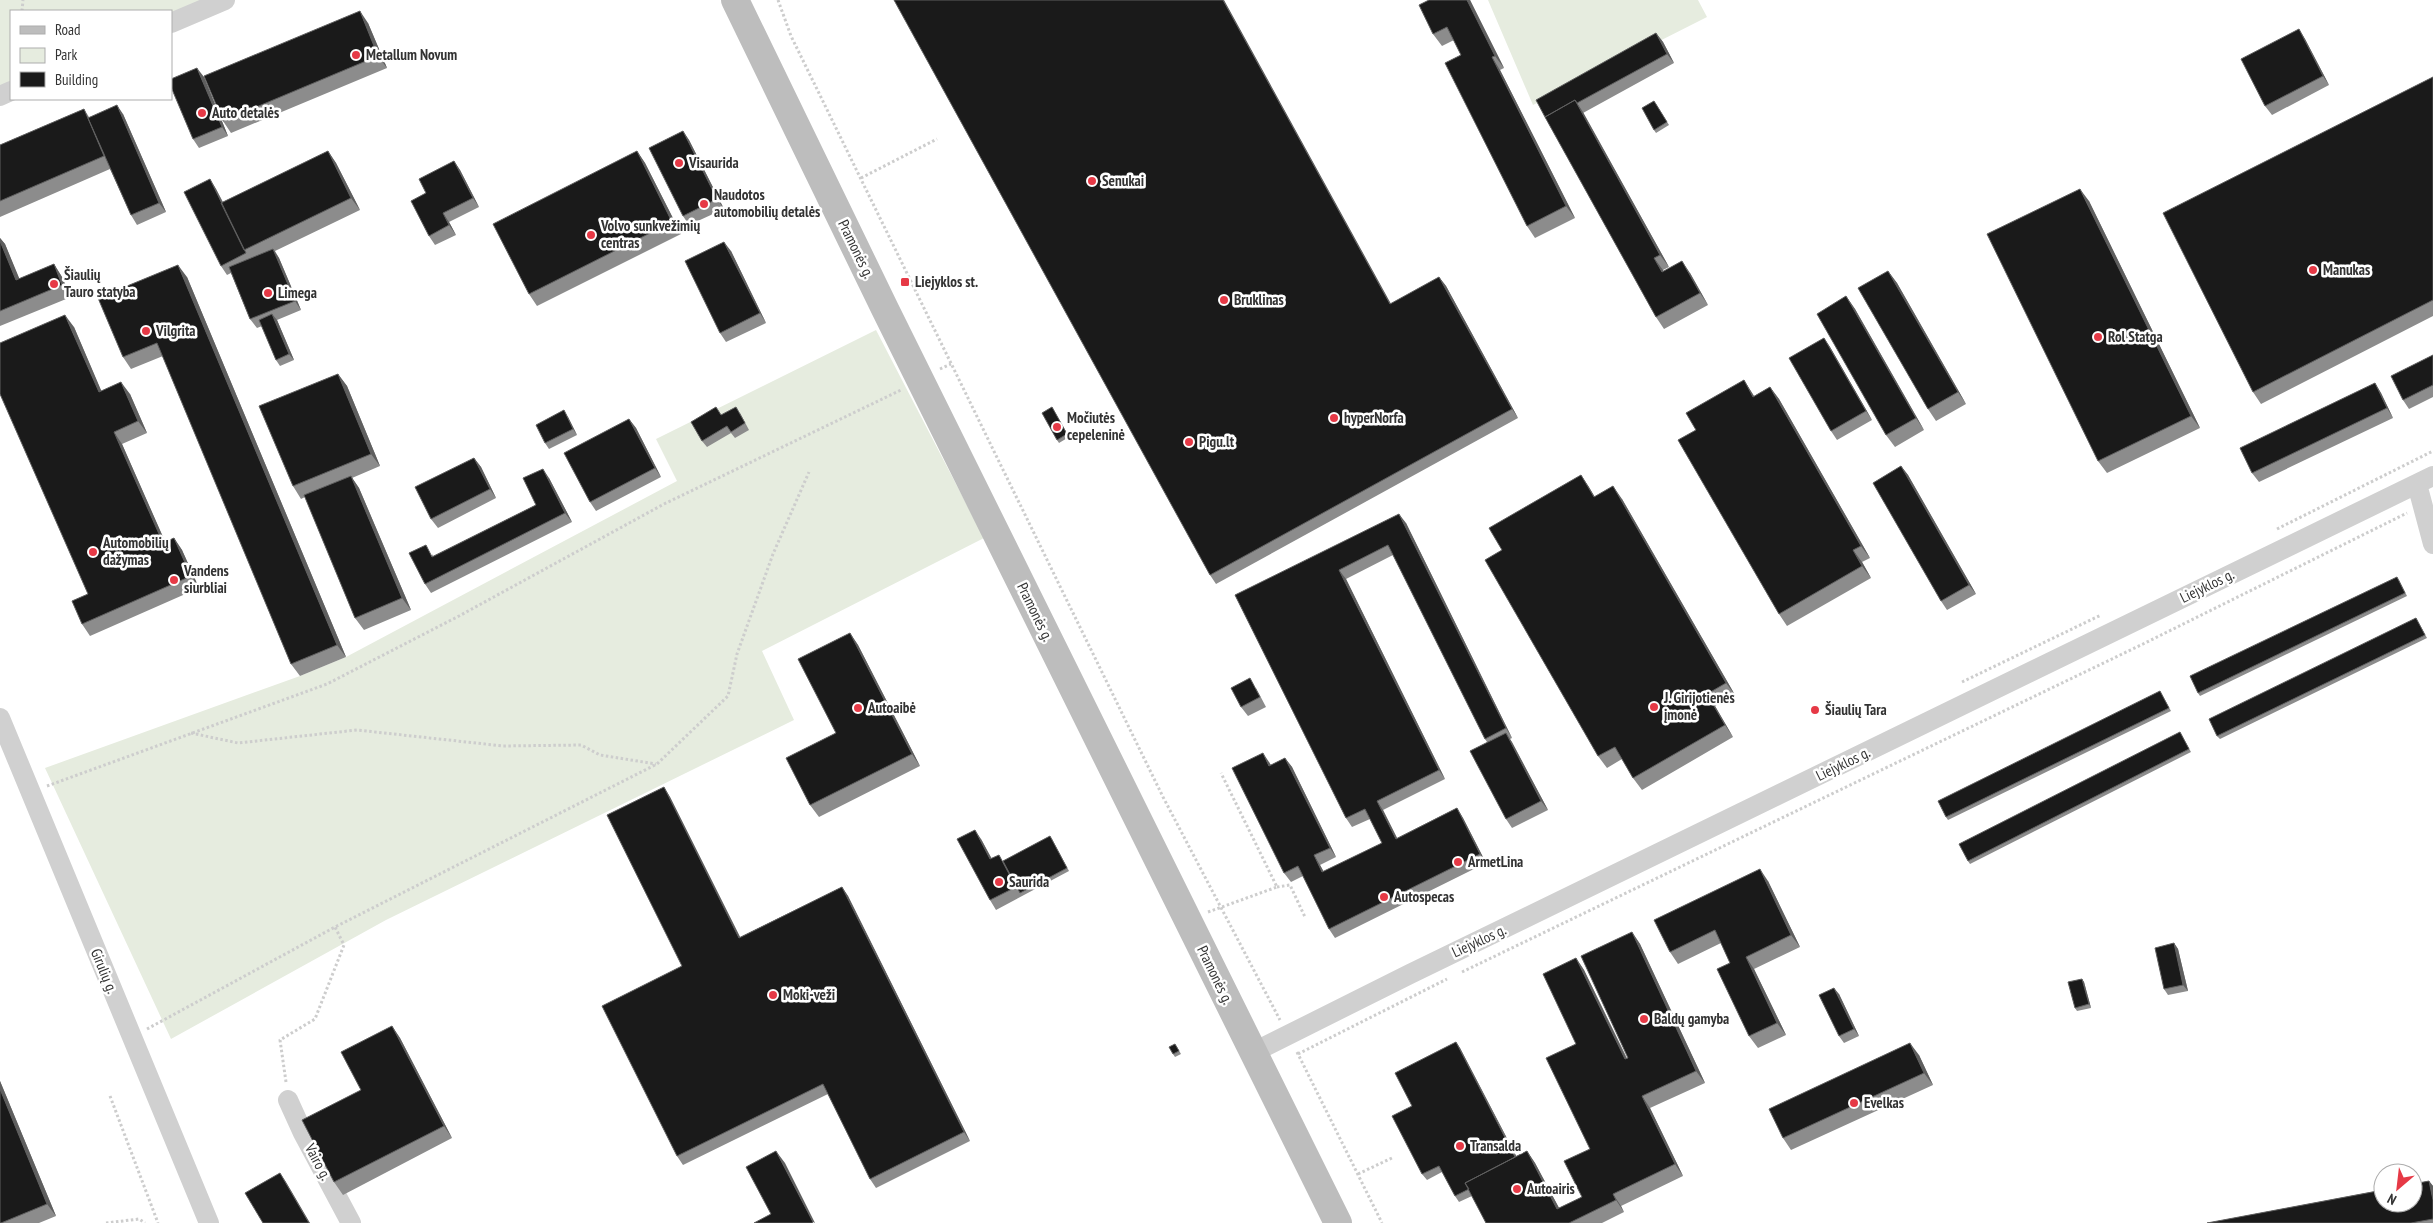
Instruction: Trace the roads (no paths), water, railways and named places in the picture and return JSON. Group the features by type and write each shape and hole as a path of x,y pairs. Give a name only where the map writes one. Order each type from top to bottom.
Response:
{"main road":[{"name":"Pramonės g.","path":"735,0 824,185 1338,1223"}],"street":[{"path":"172,23 225,0"},
{"path":"2425,480 2424,504 2433,544"},
{"name":"Liejyklos g.","path":"1254,1052 2425,480"},
{"name":"Girulių g.","path":"0,718 4,740 30,792 209,1223"},
{"name":"Vairo g.","path":"288,1100 302,1133 351,1223"}],"place":[{"name":"Metallum Novum","path":"356,55"},
{"name":"Auto detalės","path":"202,113"},
{"name":"Visaurida","path":"679,163"},
{"name":"Senukai","path":"1092,181"},
{"name":"Naudotos automobilių detalės","path":"704,204"},
{"name":"Volvo sunkvežimių centras","path":"591,235"},
{"name":"Manukas","path":"2313,270"},
{"name":"Liejyklos st.","path":"905,282"},
{"name":"Šiaulių Tauro statyba","path":"54,284"},
{"name":"Limega","path":"268,293"},
{"name":"Bruklinas","path":"1224,300"},
{"name":"Vilgrita","path":"146,331"},
{"name":"Rol Statga","path":"2098,337"},
{"name":"hyperNorfa","path":"1334,418"},
{"name":"Močiutės cepeleninė","path":"1057,427"},
{"name":"Pigu.lt","path":"1189,442"},
{"name":"Automobilių dažymas","path":"93,552"},
{"name":"Vandens siurbliai","path":"174,580"},
{"name":"J. Girijotienės įmonė","path":"1654,707"},
{"name":"Autoaibė","path":"858,708"},
{"name":"Šiaulių Tara","path":"1815,710"},
{"name":"ArmetLina","path":"1458,862"},
{"name":"Saurida","path":"999,882"},
{"name":"Autospecas","path":"1384,897"},
{"name":"Moki-veži","path":"773,995"},
{"name":"Baldų gamyba","path":"1644,1019"},
{"name":"Evelkas","path":"1854,1103"},
{"name":"Transalda","path":"1460,1146"},
{"name":"Autoairis","path":"1517,1189"}]}
